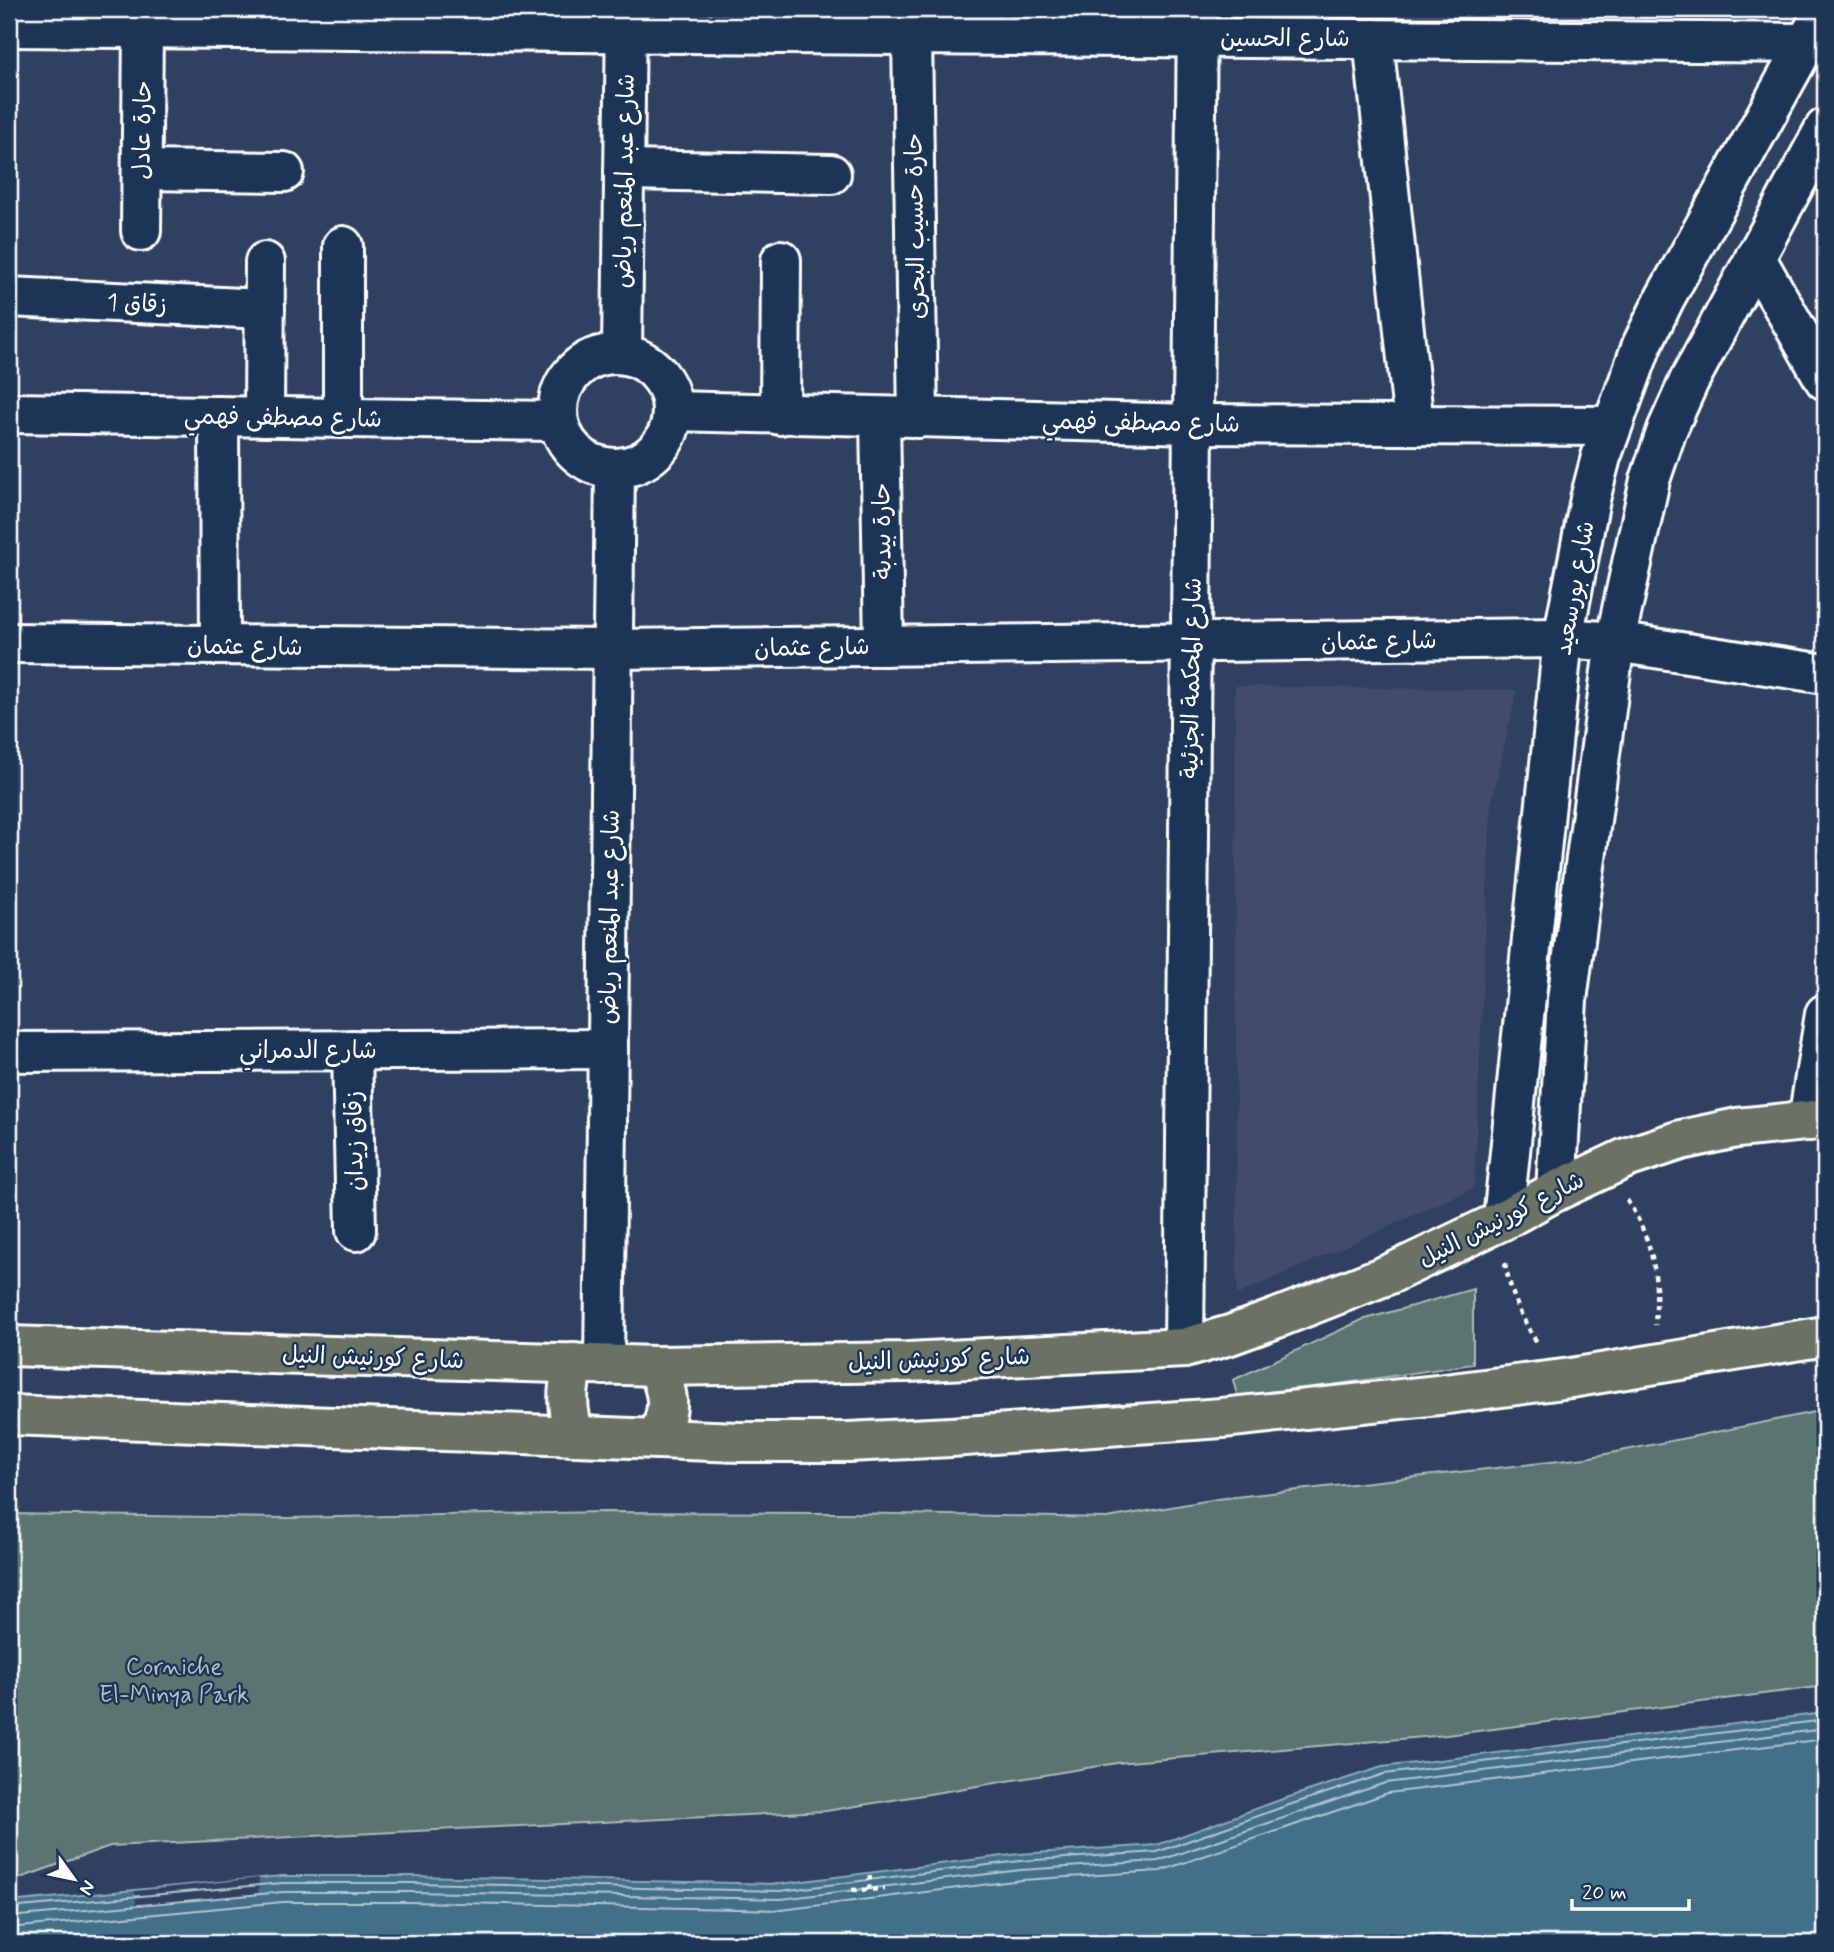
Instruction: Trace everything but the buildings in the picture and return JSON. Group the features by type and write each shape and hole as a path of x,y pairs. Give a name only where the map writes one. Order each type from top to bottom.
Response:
{"main road":[{"name":"شارع كورنيش النيل","path":"9,1346 657,1366 908,1362 1184,1348 1230,1335 1392,1273 1626,1158 1681,1140 1737,1128 1817,1120"},
{"path":"9,1415 740,1442 951,1437 1222,1418 1438,1395 1571,1378 1825,1336"},
{"path":"575,1436 566,1400 589,1364"},
{"path":"657,1366 669,1402 666,1420 657,1439"}],"street":[{"name":"شارع بورسعيد","path":"1503,1220 1563,638 1590,499 1611,426 1642,345 1665,298 1825,9"},
{"name":"شارع الحسين","path":"9,27 143,29 626,21 801,21 866,22 912,35 1197,23 1373,39 1671,25 1805,43"},
{"name":"شارع عبد المنعم رياض","path":"622,354 626,21"},
{"name":"شارع المحكمة الجزئية","path":"1184,1348 1197,23"},
{"name":"حارة عادل","path":"141,231 143,29"},
{"name":"حارة حسيب البحرى","path":"912,35 918,418"},
{"path":"1373,39 1414,425"},
{"name":"شارع بورسعيد","path":"1556,1191 1567,1000 1615,642 1650,480 1667,430 1713,334 1825,129"},
{"path":"142,170 284,172"},
{"path":"624,170 831,174"},
{"path":"343,246 343,418"},
{"path":"1755,257 1825,380"},
{"path":"780,415 781,260"},
{"path":"264,417 265,262"},
{"name":"زقاق 1","path":"9,297 265,309"},
{"path":"622,354 641,360 657,373 669,391 672,411 667,433 655,452 636,464 615,468 595,465 578,455 565,440 558,421 559,394 573,372 595,357 622,354"},
{"name":"شارع مصطفى فهمي","path":"672,411 1194,424 1611,426"},
{"name":"شارع مصطفى فهمي","path":"9,412 558,421"},
{"path":"219,416 220,645"},
{"name":"حارة بيدبة","path":"880,417 884,646"},
{"name":"شارع عبد المنعم رياض","path":"589,1364 608,1049 615,468"},
{"name":"شارع عثمان","path":"9,643 612,649 1563,638 1615,642 1825,674"},
{"path":"1817,1120 1825,1014"},
{"name":"شارع الدمراني","path":"9,1052 608,1049"},
{"name":"زقاق زيدان","path":"352,1050 356,1231"}],"path":[{"path":"1600,1170 1628,1202 1648,1240 1657,1282 1655,1325 1642,1366"},
{"path":"1503,1220 1503,1256 1510,1291 1525,1324 1545,1353 1571,1378"},
{"path":"869,1890 870,1872"},
{"path":"852,1890 885,1889"}],"shaded area":[{"path":"1204,9 1670,9 1669,41 1203,32"},
{"path":"1235,686 1517,690 1491,805 1474,1188 1237,1295"}],"green space":[{"path":"1473,1289 1473,1364 1238,1399 1233,1380 1362,1320"},
{"name":"Corniche El-Minya Park","path":"1825,1410 1825,1686 1447,1735 1117,1763 826,1811 110,1846 9,1882 9,1514 288,1518 603,1512 1107,1518 1217,1499 1586,1458"}],"water":[{"path":"1825,1713 1825,1943 9,1943 9,1902 282,1876 780,1884 1019,1854 1157,1845 1280,1800 1382,1767"}],"pier":[{"path":"259,1878 258,1894 136,1907 135,1891"}]}
